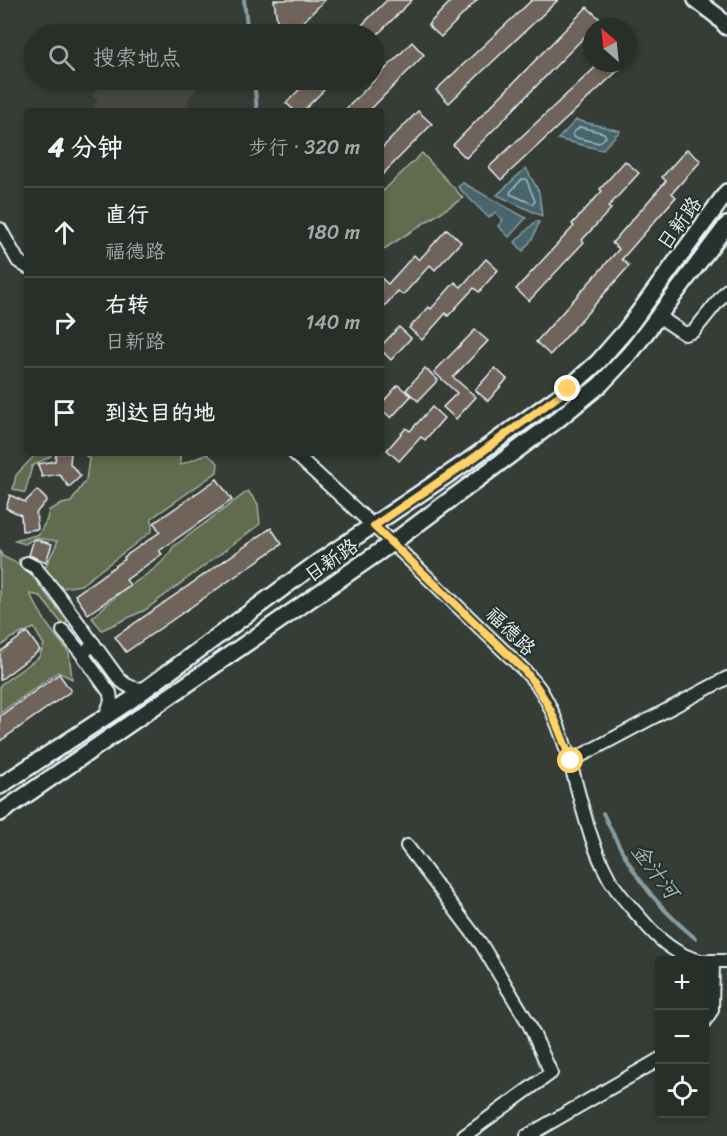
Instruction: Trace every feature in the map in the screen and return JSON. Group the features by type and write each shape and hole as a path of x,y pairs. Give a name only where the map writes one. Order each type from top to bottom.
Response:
{"main road":[{"path":"696,0 727,27"},
{"name":"日新路","path":"0,786 105,718 314,565 374,526 562,394 598,362 626,330 727,192"},
{"name":"日新路","path":"0,813 392,543 556,421 601,384 632,351 727,225"},
{"name":"日新路","path":"0,793 71,740"},
{"name":"日新路","path":"0,820 58,773"}],"street":[{"path":"0,229 18,261 24,265"},
{"path":"658,316 685,334 694,331 727,290"},
{"name":"福德路","path":"297,456 525,671 541,691 555,717 571,761 588,827 610,879 634,911 663,942 686,956"},
{"path":"27,563 35,567 52,588 124,684 135,689 146,689"},
{"path":"63,631 110,693 111,701 105,718"},
{"path":"82,654 94,644"},
{"path":"571,761 727,678"},
{"path":"407,846 481,944 529,1024 551,1072 464,1136"},
{"path":"709,1015 712,1010 709,962 727,961"},
{"path":"527,1136 655,1062"}],"shaded area":[{"path":"97,90 196,90 187,101 192,108 92,108 98,101 92,96"}],"green space":[{"path":"422,153 463,198 384,249 384,190"},
{"path":"34,456 51,456 32,466 25,493 13,489 16,475"},
{"path":"86,456 180,456 180,465 202,456 209,456 218,463 217,472 152,518 152,531 81,585 56,589 45,568 58,541 35,538 25,544 15,541 39,534 49,510 71,502 86,480 89,459"},
{"path":"248,491 258,504 260,524 145,610 102,630 92,618 120,593 157,566 173,547"},
{"path":"0,550 2,556 18,564 19,559 68,622 63,625 40,596 30,594 47,624 69,653 72,679 58,672 0,713 0,685 39,657 44,645 34,628 11,638 0,647"}],"water":[{"path":"576,120 620,131 602,150 558,139"},
{"path":"526,168 539,192 542,216 497,195"},
{"path":"463,183 526,218 509,237 498,226 503,220 495,212 489,218 458,187"},
{"path":"536,221 539,222 533,238 523,251 515,242"}],"building":[{"path":"274,0 325,0 301,24 278,24"},
{"path":"387,0 412,0 384,28 384,24 363,24"},
{"path":"452,0 477,0 441,37 428,25"},
{"path":"532,0 558,0 449,103 436,90"},
{"path":"587,7 599,18 583,18 583,38 466,158 453,145"},
{"path":"412,42 424,55 372,108 347,108 365,90 384,90 384,70"},
{"path":"590,72 616,72 501,180 489,167"},
{"path":"299,90 324,90 306,108 292,108 286,103"},
{"path":"418,111 432,124 384,173 384,146"},
{"path":"687,149 701,161 672,193 676,197 622,259 629,266 550,355 536,342 619,249 612,243 666,181 662,177"},
{"path":"625,161 639,173 608,207 611,209 582,240 584,242 529,301 516,289 574,226 572,224"},
{"path":"447,229 461,242 435,270 430,265 403,295 398,291 384,307 384,281 388,284 414,255 419,260"},
{"path":"486,259 498,270 479,292 474,288 448,316 446,313 422,340 409,328 429,307 431,309 455,282 461,287"},
{"path":"399,327 411,338 391,360 384,353 384,343"},
{"path":"475,330 488,341 453,377 476,397 456,419 443,407 457,393 434,372"},
{"path":"425,368 438,380 418,401 406,390"},
{"path":"495,368 507,379 488,401 475,390"},
{"path":"398,385 411,396 391,418 384,412 384,401"},
{"path":"432,407 444,418 425,440 421,437 399,461 387,450 406,428 410,431"},
{"path":"56,456 71,456 70,464 81,476 69,487 59,474 42,477 38,464 55,461"},
{"path":"217,479 232,500 159,551 162,554 126,580 130,585 88,614 75,595 160,532 154,523"},
{"path":"37,490 47,500 36,513 38,529 22,531 21,515 6,508 10,495 25,502"},
{"path":"271,528 282,544 126,652 115,637"},
{"path":"34,539 52,544 46,562 29,555"},
{"path":"27,632 40,650 0,680 0,652"},
{"path":"59,674 71,691 0,741 0,716"}],"waterway":[{"name":"金汁河","path":"244,0 247,24"},
{"name":"金汁河","path":"255,90 257,108"},
{"name":"金汁河","path":"603,813 621,850 641,882 665,910 695,938"}],"route":[{"path":"568,389 468,462 374,526 525,671 541,691 555,717 571,761"}]}
